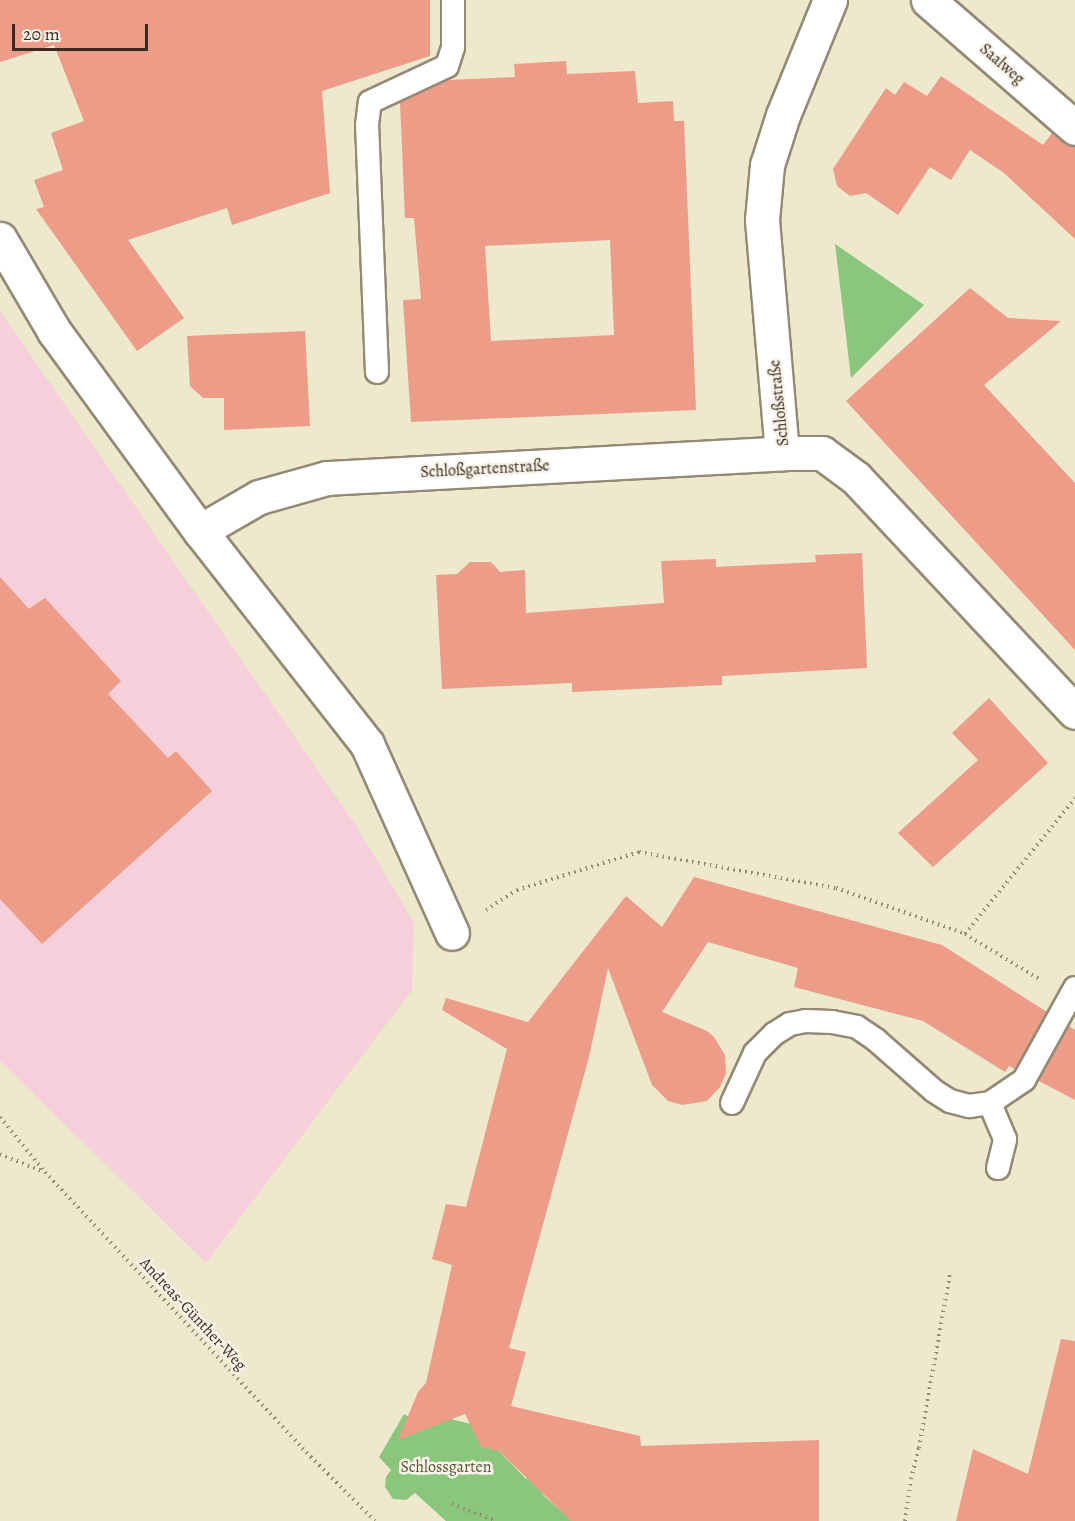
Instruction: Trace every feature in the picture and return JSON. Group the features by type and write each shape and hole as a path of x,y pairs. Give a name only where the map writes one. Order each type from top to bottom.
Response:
{"street":[{"name":"Schloßstraße","path":"830,0 783,115 767,165 762,220 782,453 822,453 856,478 1075,712"},
{"name":"Saalweg","path":"928,0 1075,128"},
{"path":"0,238 54,331 200,531 367,744 452,933"},
{"name":"Schloßgartenstraße","path":"200,531 259,497 327,478 782,453"}],"lane":[{"path":"377,372 367,125 370,102 447,66 453,47 453,0"},
{"path":"732,1103 755,1053 774,1034 790,1024 806,1021 832,1022 857,1027 876,1040 934,1091 950,1101 969,1106 990,1102 1024,1080 1072,992"},
{"path":"990,1102 1005,1139 998,1168"}],"path":[{"path":"965,934 1075,798"},
{"path":"452,933 517,890 639,852 836,888 965,934 1072,992"},
{"name":"Andreas-Günther-Weg","path":"0,1117 45,1172 302,1449 375,1521"},
{"path":"0,1154 45,1172"},
{"path":"905,1521 950,1274"},
{"path":"452,1504 496,1521"}],"shaded area":[{"path":"0,311 355,824 414,923 412,990 206,1263 0,1061"}],"green space":[{"path":"835,244 924,305 851,378"},
{"name":"Schlossgarten","path":"404,1414 427,1427 439,1424 446,1418 475,1425 485,1448 498,1450 526,1479 533,1473 547,1487 542,1494 563,1513 582,1521 446,1521 415,1493 406,1500 393,1499 385,1487 386,1477 391,1470 379,1457"}],"building":[{"path":"0,0 430,0 430,56 322,91 330,193 232,225 227,208 128,240 184,318 137,351 36,209 44,207 34,180 63,170 51,133 84,121 54,45 0,62"},
{"path":"566,61 567,74 635,71 638,103 673,101 674,121 684,121 696,410 411,422 403,300 421,299 414,218 405,218 400,103 448,80 515,77 514,64","holes":["610,240 614,335 491,341 485,246"]},
{"path":"941,76 1043,145 1052,133 1063,142 1075,146 1075,239 1004,173 970,150 951,180 930,167 898,215 866,193 850,196 837,186 833,169 886,88 895,95 904,82 927,96"},
{"path":"970,288 1008,318 1061,321 984,385 1075,483 1075,650 846,401"},
{"path":"305,331 310,426 224,430 224,398 203,398 190,386 187,336"},
{"path":"862,553 867,668 722,676 722,685 572,692 572,683 442,689 436,575 457,574 470,562 491,562 500,572 525,570 526,613 664,603 661,561 716,559 716,567 816,562 815,555"},
{"path":"0,577 29,609 45,598 121,681 108,694 168,758 176,751 212,791 42,944 0,899"},
{"path":"989,698 1048,763 933,867 898,833 978,760 952,733"},
{"path":"694,877 942,945 1047,1012 1015,1069 1009,1066 1005,1072 923,1021 794,987 798,968 708,942 662,1012 707,1031 714,1037 725,1055 726,1073 720,1087 707,1101 682,1105 668,1101 652,1085 608,968 589,1057 509,1348 526,1352 511,1406 640,1436 641,1446 819,1440 819,1521 571,1521 499,1451 481,1447 465,1414 398,1440 418,1392 426,1383 452,1265 432,1259 446,1204 466,1207 507,1049 442,1010 446,998 528,1022 626,896 662,927"},
{"path":"1069,1026 1075,1030 1075,1100 1039,1081"},
{"path":"1061,1339 1075,1341 1075,1521 956,1521 973,1449 1028,1474"}]}
